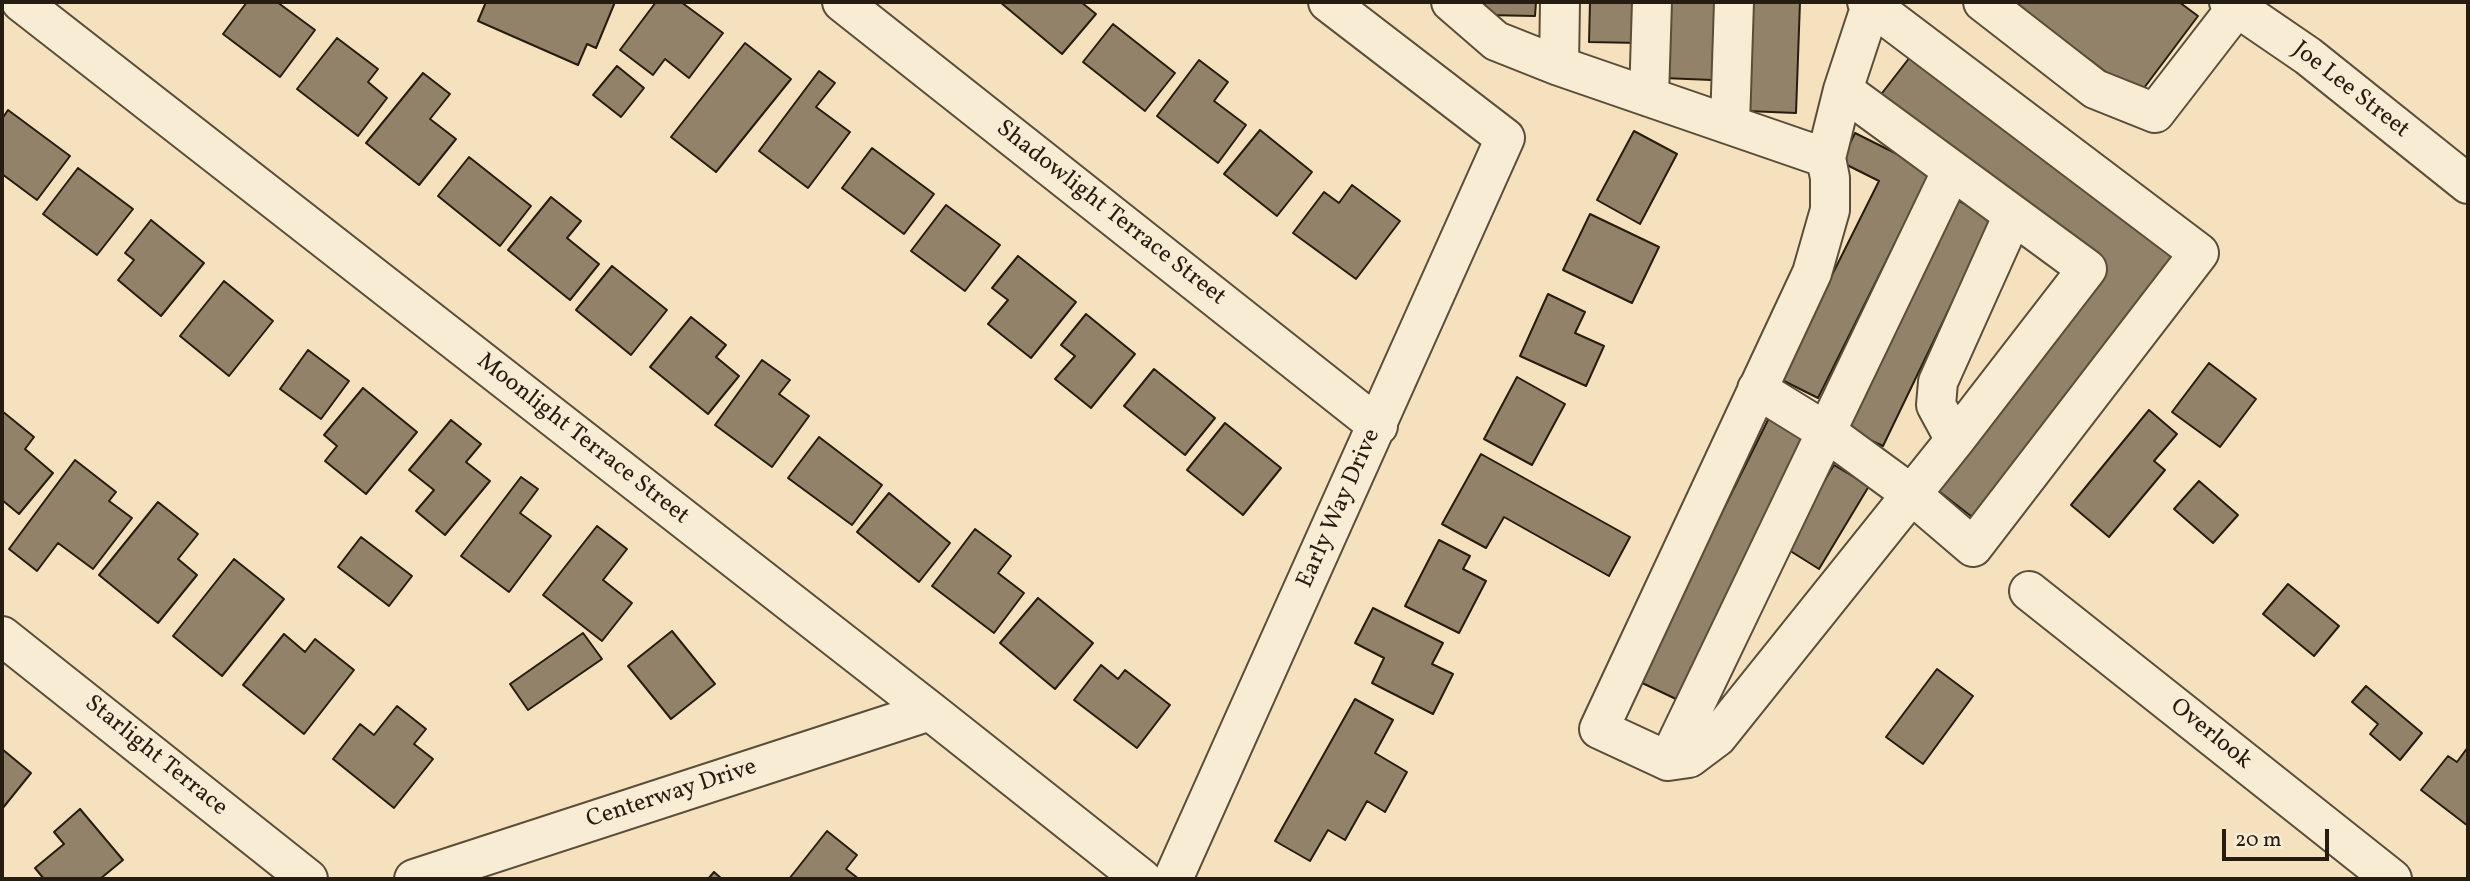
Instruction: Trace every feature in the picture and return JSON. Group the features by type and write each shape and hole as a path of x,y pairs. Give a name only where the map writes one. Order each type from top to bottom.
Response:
{"street":[{"name":"Moonlight Terrace Street","path":"21,2 1142,879"},
{"name":"Shadowlight Terrace Street","path":"842,2 1378,426"},
{"name":"Early Way Drive","path":"1173,879 1505,138 1328,2"},
{"path":"1559,66 1560,2"},
{"path":"1649,97 1652,2"},
{"path":"1730,124 1734,2"},
{"path":"1983,2 2095,89 2155,113 2233,4"},
{"path":"1757,389 1825,431 1911,494 1973,547 2199,253 1870,3 1843,90 1826,158 1830,177 1830,210 1812,273 1757,389 1599,729 1668,761 1689,758 1717,737 1911,494 1955,440 2087,269 1843,90"},
{"name":"Joe Lee Street","path":"2233,4 2308,56 2468,184"},
{"path":"1464,7 1496,41 1559,66 1826,158"},
{"path":"1668,761 1952,170"},
{"path":"1955,440 1936,405 1938,382 2013,215"},
{"name":"Overlook","path":"2029,590 2392,879"},
{"name":"Starlight Terrace","path":"2,636 308,879"},
{"name":"Centerway Drive","path":"414,879 930,711"}],"building":[{"path":"247,2 277,2 315,30 280,77 223,34"},
{"path":"486,2 615,2 596,48 587,44 578,65 478,21"},
{"path":"656,2 681,2 723,33 689,78 665,59 653,75 620,50"},
{"path":"1000,2 1081,2 1096,14 1062,54"},
{"path":"1485,2 1536,2 1535,16 1485,15"},
{"path":"1590,2 1639,2 1639,43 1589,42"},
{"path":"1666,2 1715,2 1712,80 1663,78"},
{"path":"1751,2 1800,2 1796,113 1747,111"},
{"path":"2012,2 2179,2 2198,16 2138,96"},
{"path":"1113,24 1175,73 1145,111 1083,62"},
{"path":"337,38 378,69 368,82 387,98 358,136 297,89"},
{"path":"745,43 791,79 716,172 671,137"},
{"path":"1910,57 2175,259 1976,520 1936,489 2104,269 1879,97"},
{"path":"1199,60 1228,82 1214,101 1246,125 1218,163 1157,116"},
{"path":"617,66 644,88 621,117 593,95"},
{"path":"819,71 835,83 816,107 850,132 808,188 759,151"},
{"path":"423,73 450,94 430,119 456,139 419,185 366,143"},
{"path":"8,110 70,156 37,200 2,174 2,119"},
{"path":"1260,130 1312,172 1277,216 1224,174"},
{"path":"1634,131 1677,154 1640,224 1597,200"},
{"path":"1855,133 1931,171 1818,398 1780,379 1879,181 1841,162"},
{"path":"872,148 934,194 904,234 842,188"},
{"path":"469,157 531,206 500,246 438,196"},
{"path":"78,168 133,209 97,255 43,214"},
{"path":"1352,185 1400,221 1356,279 1293,233 1324,192 1339,203"},
{"path":"551,197 581,221 567,238 599,264 570,300 508,250"},
{"path":"1955,199 1993,218 1883,446 1844,428"},
{"path":"946,205 1000,245 965,291 911,251"},
{"path":"1590,214 1659,247 1632,303 1563,270"},
{"path":"151,220 204,263 161,316 118,280 134,260 125,253"},
{"path":"1018,256 1076,302 1031,358 988,324 1008,300 992,288"},
{"path":"612,266 667,310 631,355 576,310"},
{"path":"224,281 273,321 229,376 180,336"},
{"path":"1548,294 1585,312 1575,333 1604,346 1586,386 1520,356"},
{"path":"1086,314 1135,354 1091,408 1055,379 1075,356 1061,345"},
{"path":"691,317 726,345 716,357 739,376 708,414 650,367"},
{"path":"308,350 349,381 321,419 280,389"},
{"path":"762,360 790,380 779,394 809,416 772,467 715,425"},
{"path":"2209,363 2256,399 2220,447 2172,412"},
{"path":"1154,369 1215,418 1185,455 1124,406"},
{"path":"1517,377 1565,404 1532,465 1484,439"},
{"path":"363,388 417,432 366,494 325,461 337,446 324,435"},
{"path":"2149,410 2177,434 2154,461 2165,470 2109,537 2071,505"},
{"path":"2,411 34,437 25,449 53,473 19,514 2,500"},
{"path":"1769,418 1807,436 1676,699 1638,681"},
{"path":"451,420 481,444 466,462 490,481 445,535 416,511 434,490 409,470"},
{"path":"1225,423 1281,468 1243,515 1187,470"},
{"path":"819,437 882,485 852,525 788,478"},
{"path":"1481,454 1630,537 1609,576 1504,517 1486,548 1442,524"},
{"path":"75,460 116,492 109,501 132,518 93,569 58,543 37,571 9,549"},
{"path":"1834,465 1869,486 1819,569 1784,547"},
{"path":"521,477 538,489 520,513 551,536 509,592 461,556"},
{"path":"2199,481 2238,515 2213,543 2174,509"},
{"path":"889,493 950,543 919,582 857,532"},
{"path":"158,502 198,534 178,559 197,575 158,623 99,575"},
{"path":"597,526 627,549 603,580 632,603 602,641 543,595"},
{"path":"975,529 1011,556 998,573 1024,593 994,633 932,586"},
{"path":"361,537 412,576 389,606 338,567"},
{"path":"1439,540 1470,556 1463,569 1486,581 1459,633 1405,606"},
{"path":"234,559 284,599 222,676 173,636"},
{"path":"2288,584 2339,626 2314,656 2263,614"},
{"path":"1038,598 1093,643 1055,689 1000,643"},
{"path":"1373,608 1443,643 1432,664 1453,674 1433,714 1372,683 1384,658 1355,643"},
{"path":"672,631 715,684 671,719 628,666"},
{"path":"583,633 602,659 528,710 510,684"},
{"path":"284,634 305,652 315,639 354,670 304,734 243,685"},
{"path":"1101,665 1118,679 1125,670 1170,705 1137,748 1074,700"},
{"path":"1937,669 1973,696 1923,764 1886,737"},
{"path":"2366,686 2422,733 2400,760 2370,734 2378,724 2352,702"},
{"path":"1355,699 1393,720 1375,753 1407,772 1385,812 1367,801 1345,840 1328,830 1310,861 1275,841"},
{"path":"397,706 426,729 414,744 433,759 394,808 333,759 360,724 374,735"},
{"path":"2468,747 2468,826 2421,790 2448,756 2457,762"},
{"path":"2,749 31,773 2,809"},
{"path":"80,809 123,860 100,879 44,879 35,868 64,844 54,832"},
{"path":"827,831 857,855 846,869 859,879 789,879"},
{"path":"714,872 722,879 708,879"}]}
